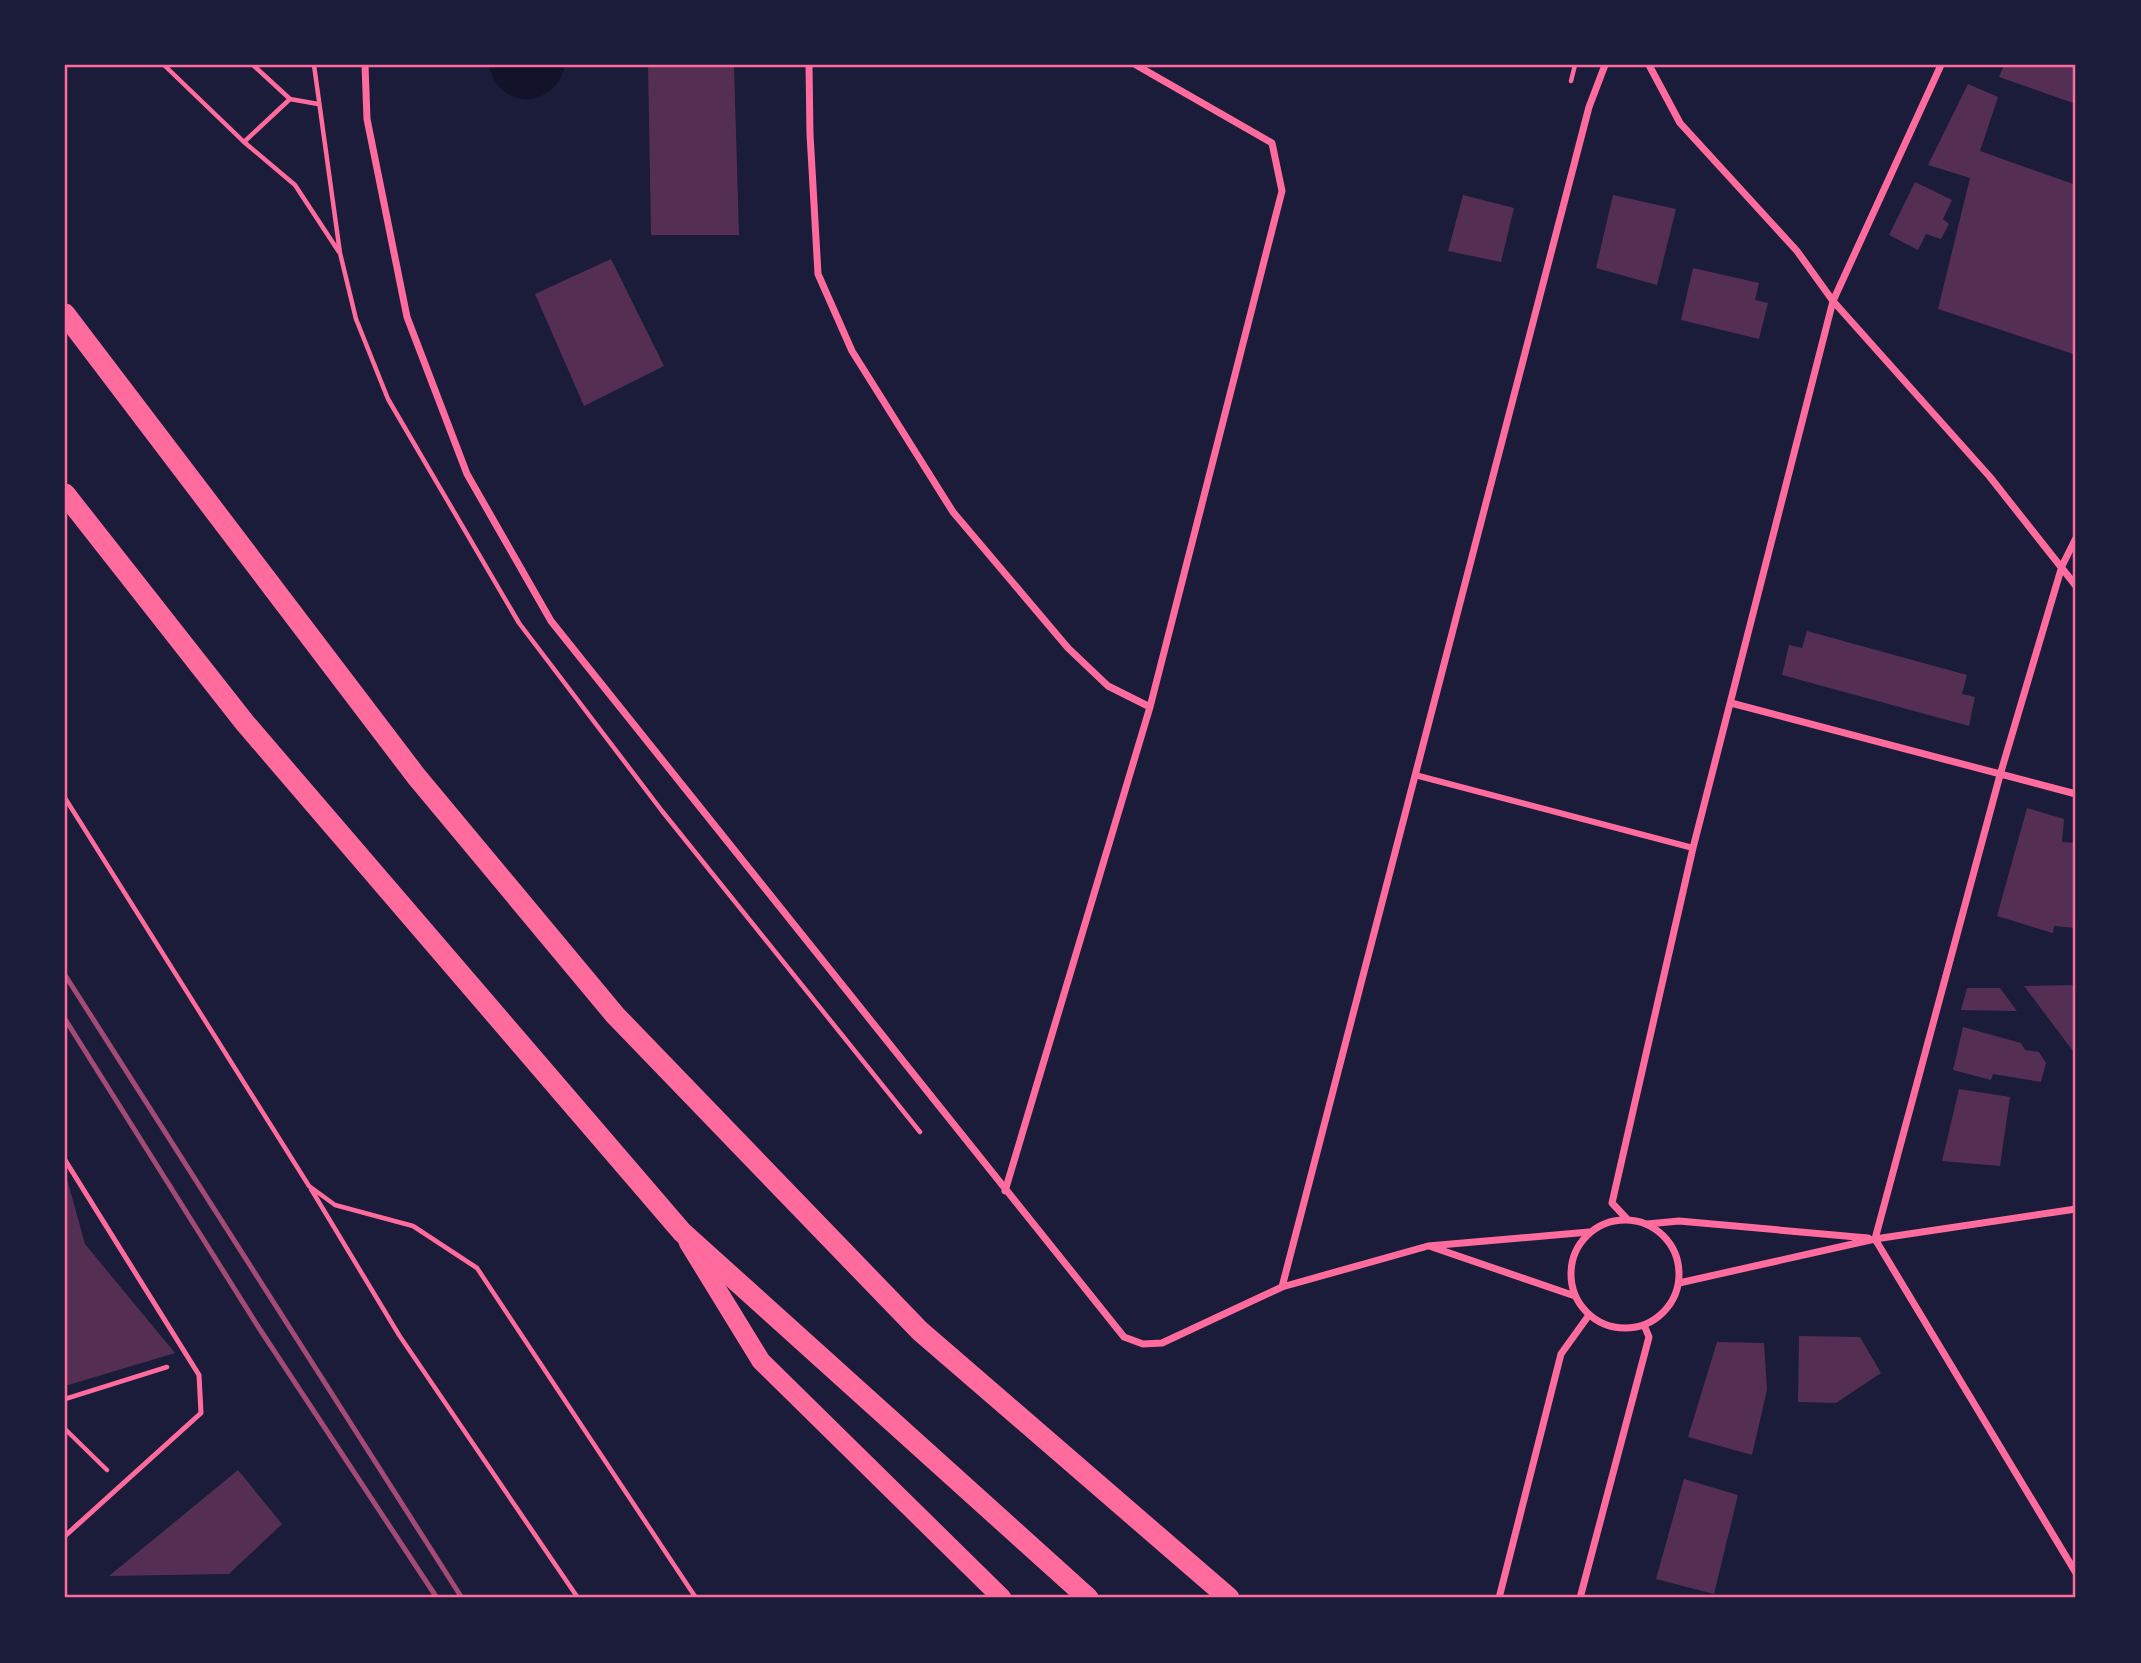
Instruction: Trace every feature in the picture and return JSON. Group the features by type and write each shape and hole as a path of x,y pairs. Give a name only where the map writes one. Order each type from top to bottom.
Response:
{"highway":[{"path":"65,314 416,776 615,1015 920,1331 1229,1598"},
{"path":"65,494 245,723 682,1232 1088,1598"},
{"path":"682,1232 761,1361 1002,1598"}],"street":[{"path":"365,65 367,120 407,317 467,474 551,621 1124,1337 1143,1344 1162,1343 1282,1287 1428,1246 1589,1232 1613,1220 1627,1219 1647,1224 1662,1233 1673,1248 1679,1265 1679,1283 1667,1308 1644,1325 1615,1327 1589,1315 1575,1296 1570,1279 1571,1262 1578,1246 1589,1232"},
{"path":"809,65 818,274 852,351 953,512 1068,648 1108,686 1150,707"},
{"path":"1005,1191 1150,707 1282,191 1272,143 1136,65"},
{"path":"1282,1287 1589,107 1605,65"},
{"path":"1649,65 1680,123 1797,251 1833,301 1990,477 2076,586"},
{"path":"1627,1219 1612,1203 1693,848 1833,301 1941,65"},
{"path":"2076,538 2062,566 2000,775 1875,1239 2076,1573"},
{"path":"1731,703 2076,794"},
{"path":"1415,775 1693,848"},
{"path":"1679,1283 1875,1239 2076,1209"},
{"path":"1647,1224 1679,1221 1875,1239"},
{"path":"1428,1246 1575,1296"},
{"path":"1499,1598 1562,1354 1589,1315"},
{"path":"1580,1598 1649,1337 1644,1325"}],"lane":[{"path":"65,1160 199,1374 201,1413 65,1536"}],"path":[{"path":"164,65 244,142 295,185 340,253"},
{"path":"253,65 290,99 318,104"},
{"path":"244,142 290,99"},
{"path":"65,798 309,1186 399,1335 578,1598"},
{"path":"309,1186 335,1205 413,1226 477,1268 696,1598"},
{"path":"65,1399 190,1360"},
{"path":"65,1429 123,1485"}],"shaded area":[{"path":"489,65 565,65 559,80 550,90 539,97 527,99 514,97 503,91 494,80"}],"building":[{"path":"648,65 734,65 739,235 651,235"},
{"path":"2004,65 2076,65 2076,104 1999,77"},
{"path":"1968,84 1998,97 1980,151 2076,185 2076,355 1938,309 1970,178 1928,165"},
{"path":"1915,182 1952,200 1943,219 1949,224 1941,239 1926,234 1918,250 1889,235"},
{"path":"1463,195 1514,208 1501,262 1448,251"},
{"path":"1613,195 1676,209 1657,285 1596,268"},
{"path":"611,259 664,366 584,406 535,294"},
{"path":"1693,268 1759,283 1755,300 1768,303 1759,339 1681,320"},
{"path":"1807,631 1967,675 1962,694 1975,697 1969,726 1782,675 1789,645 1802,648"},
{"path":"2027,808 2064,819 2062,842 2076,843 2076,928 2054,926 2053,933 1997,916"},
{"path":"2076,985 2076,1055 2024,986"},
{"path":"1967,988 2000,988 2017,1011 1961,1010"},
{"path":"1963,1027 2021,1043 2025,1050 2039,1052 2046,1063 2041,1082 1993,1074 1991,1080 1953,1070"},
{"path":"1959,1089 2010,1097 2000,1166 1942,1161"},
{"path":"65,1172 85,1244 175,1353 65,1386"},
{"path":"1799,1336 1860,1337 1881,1373 1836,1403 1798,1402"},
{"path":"1717,1342 1764,1343 1767,1390 1752,1455 1688,1437"},
{"path":"238,1470 282,1524 229,1574 109,1576"},
{"path":"1684,1479 1738,1495 1714,1594 1656,1579"}],"railway":[{"path":"65,975 462,1598"},
{"path":"65,1019 259,1328 437,1598"}]}
